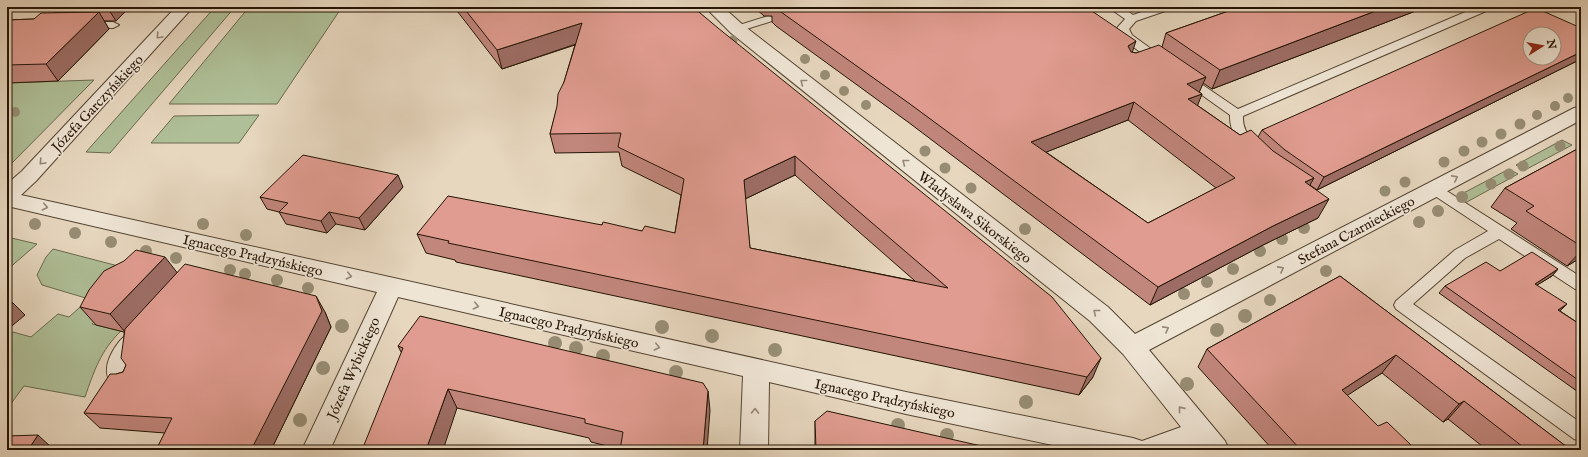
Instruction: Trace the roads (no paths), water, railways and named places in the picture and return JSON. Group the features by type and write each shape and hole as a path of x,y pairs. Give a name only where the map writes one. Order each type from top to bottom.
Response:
{"street":[{"name":"Józefa Garczyńskiego","path":"7,198 185,7"},
{"name":"Władysława Sikorskiego","path":"713,7 737,29 1099,314 1132,347 1207,441"},
{"name":"Stefana Czarnieckiego","path":"1132,347 1581,112"},
{"name":"Ignacego Prądzyńskiego","path":"7,198 906,403 1133,450"},
{"name":"Józefa Wybickiego","path":"316,450 391,286"},
{"path":"754,450 756,369"},
{"path":"1152,450 1207,441"}],"lane":[{"path":"1114,7 1132,19"},
{"path":"1167,7 1132,19 1123,28 1128,37 1147,59 1237,114"},
{"path":"1237,114 1487,7"},
{"path":"737,29 768,19"},
{"path":"76,25 113,25"},
{"path":"1237,114 1235,125 1242,139 1262,157"},
{"path":"1434,189 1581,285"},
{"path":"1499,232 1460,254 1402,305 1581,434"},
{"path":"104,388 114,371 116,362 143,327"},
{"path":"114,371 118,381 130,382"}]}
